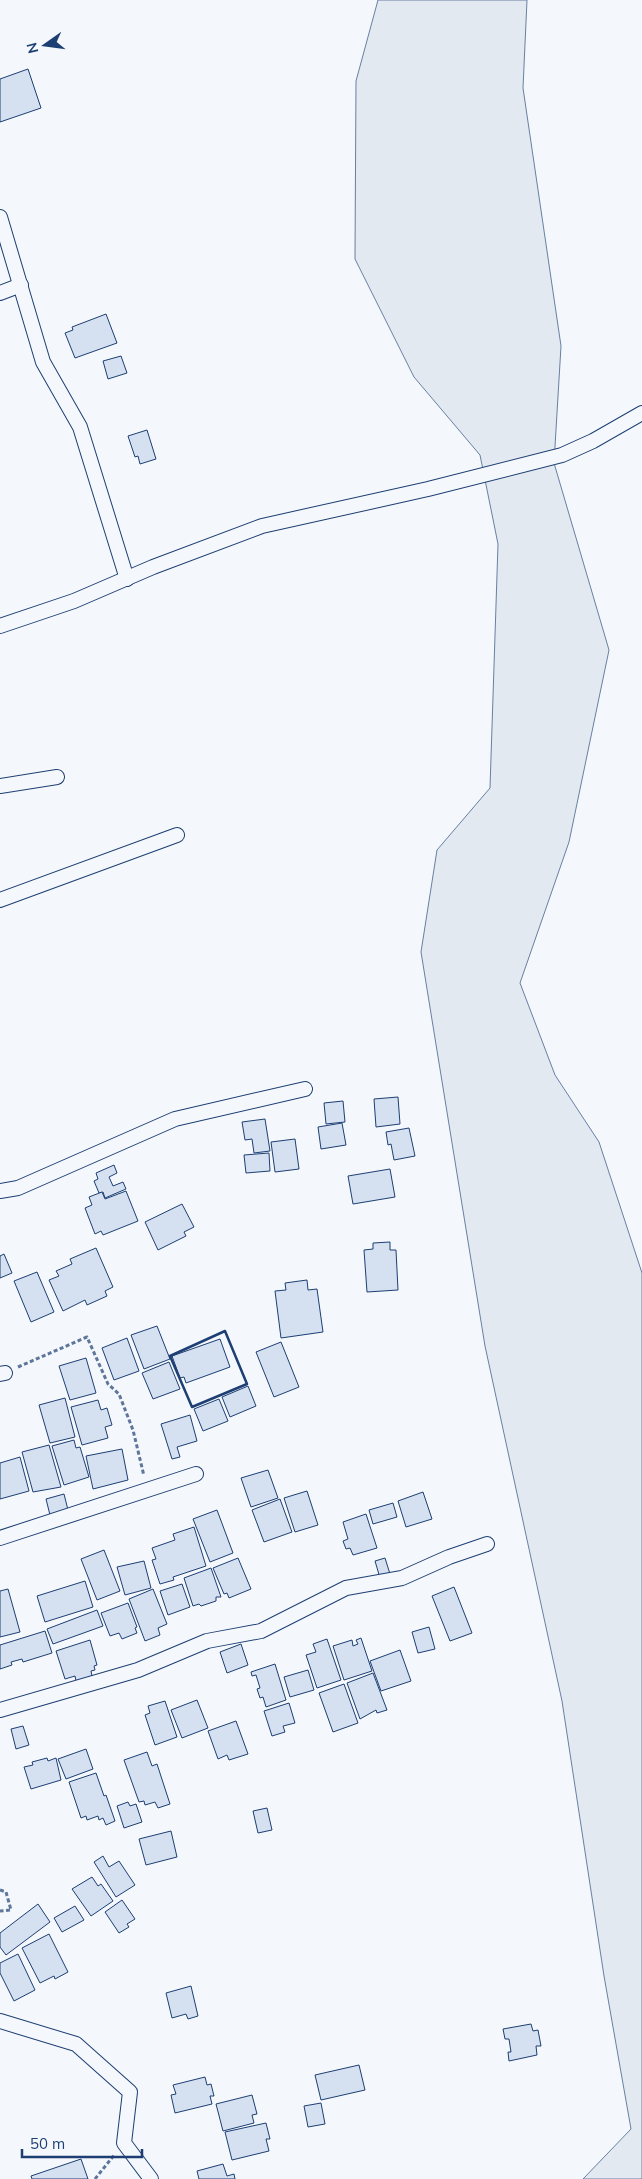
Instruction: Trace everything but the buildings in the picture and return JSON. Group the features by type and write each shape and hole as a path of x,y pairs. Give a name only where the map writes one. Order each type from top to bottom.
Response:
{"street":[{"path":"0,217 43,362 80,427 126,579"},
{"path":"0,293 21,285"},
{"path":"0,626 74,602 126,579 262,526 428,489 562,455 593,441 642,413"},
{"path":"0,786 57,777"},
{"path":"0,900 177,835"},
{"path":"0,1192 18,1188 175,1119 304,1089"},
{"path":"0,1538 196,1474"},
{"path":"0,1710 138,1670 207,1641 261,1631 346,1588 402,1578 449,1557 487,1544"},
{"path":"0,2021 76,2044 130,2092 124,2143 151,2179"}],"path":[{"path":"3,1373 87,1337 108,1384 119,1394 133,1430 145,1481"},
{"path":"0,1890 6,1892 10,1910 0,1911"},
{"path":"95,2179 124,2143"}],"shaded area":[{"path":"378,0 527,0 523,88 561,346 554,463 609,650 569,842 520,983 555,1075 599,1142 642,1273 642,2179 583,2179 631,2129 604,1976 562,1701 485,1346 421,952 437,850 490,788 498,544 480,455 414,377 355,259 356,81"}],"wall":[{"path":"225,1331 247,1384 192,1407 170,1356 225,1331"}]}
